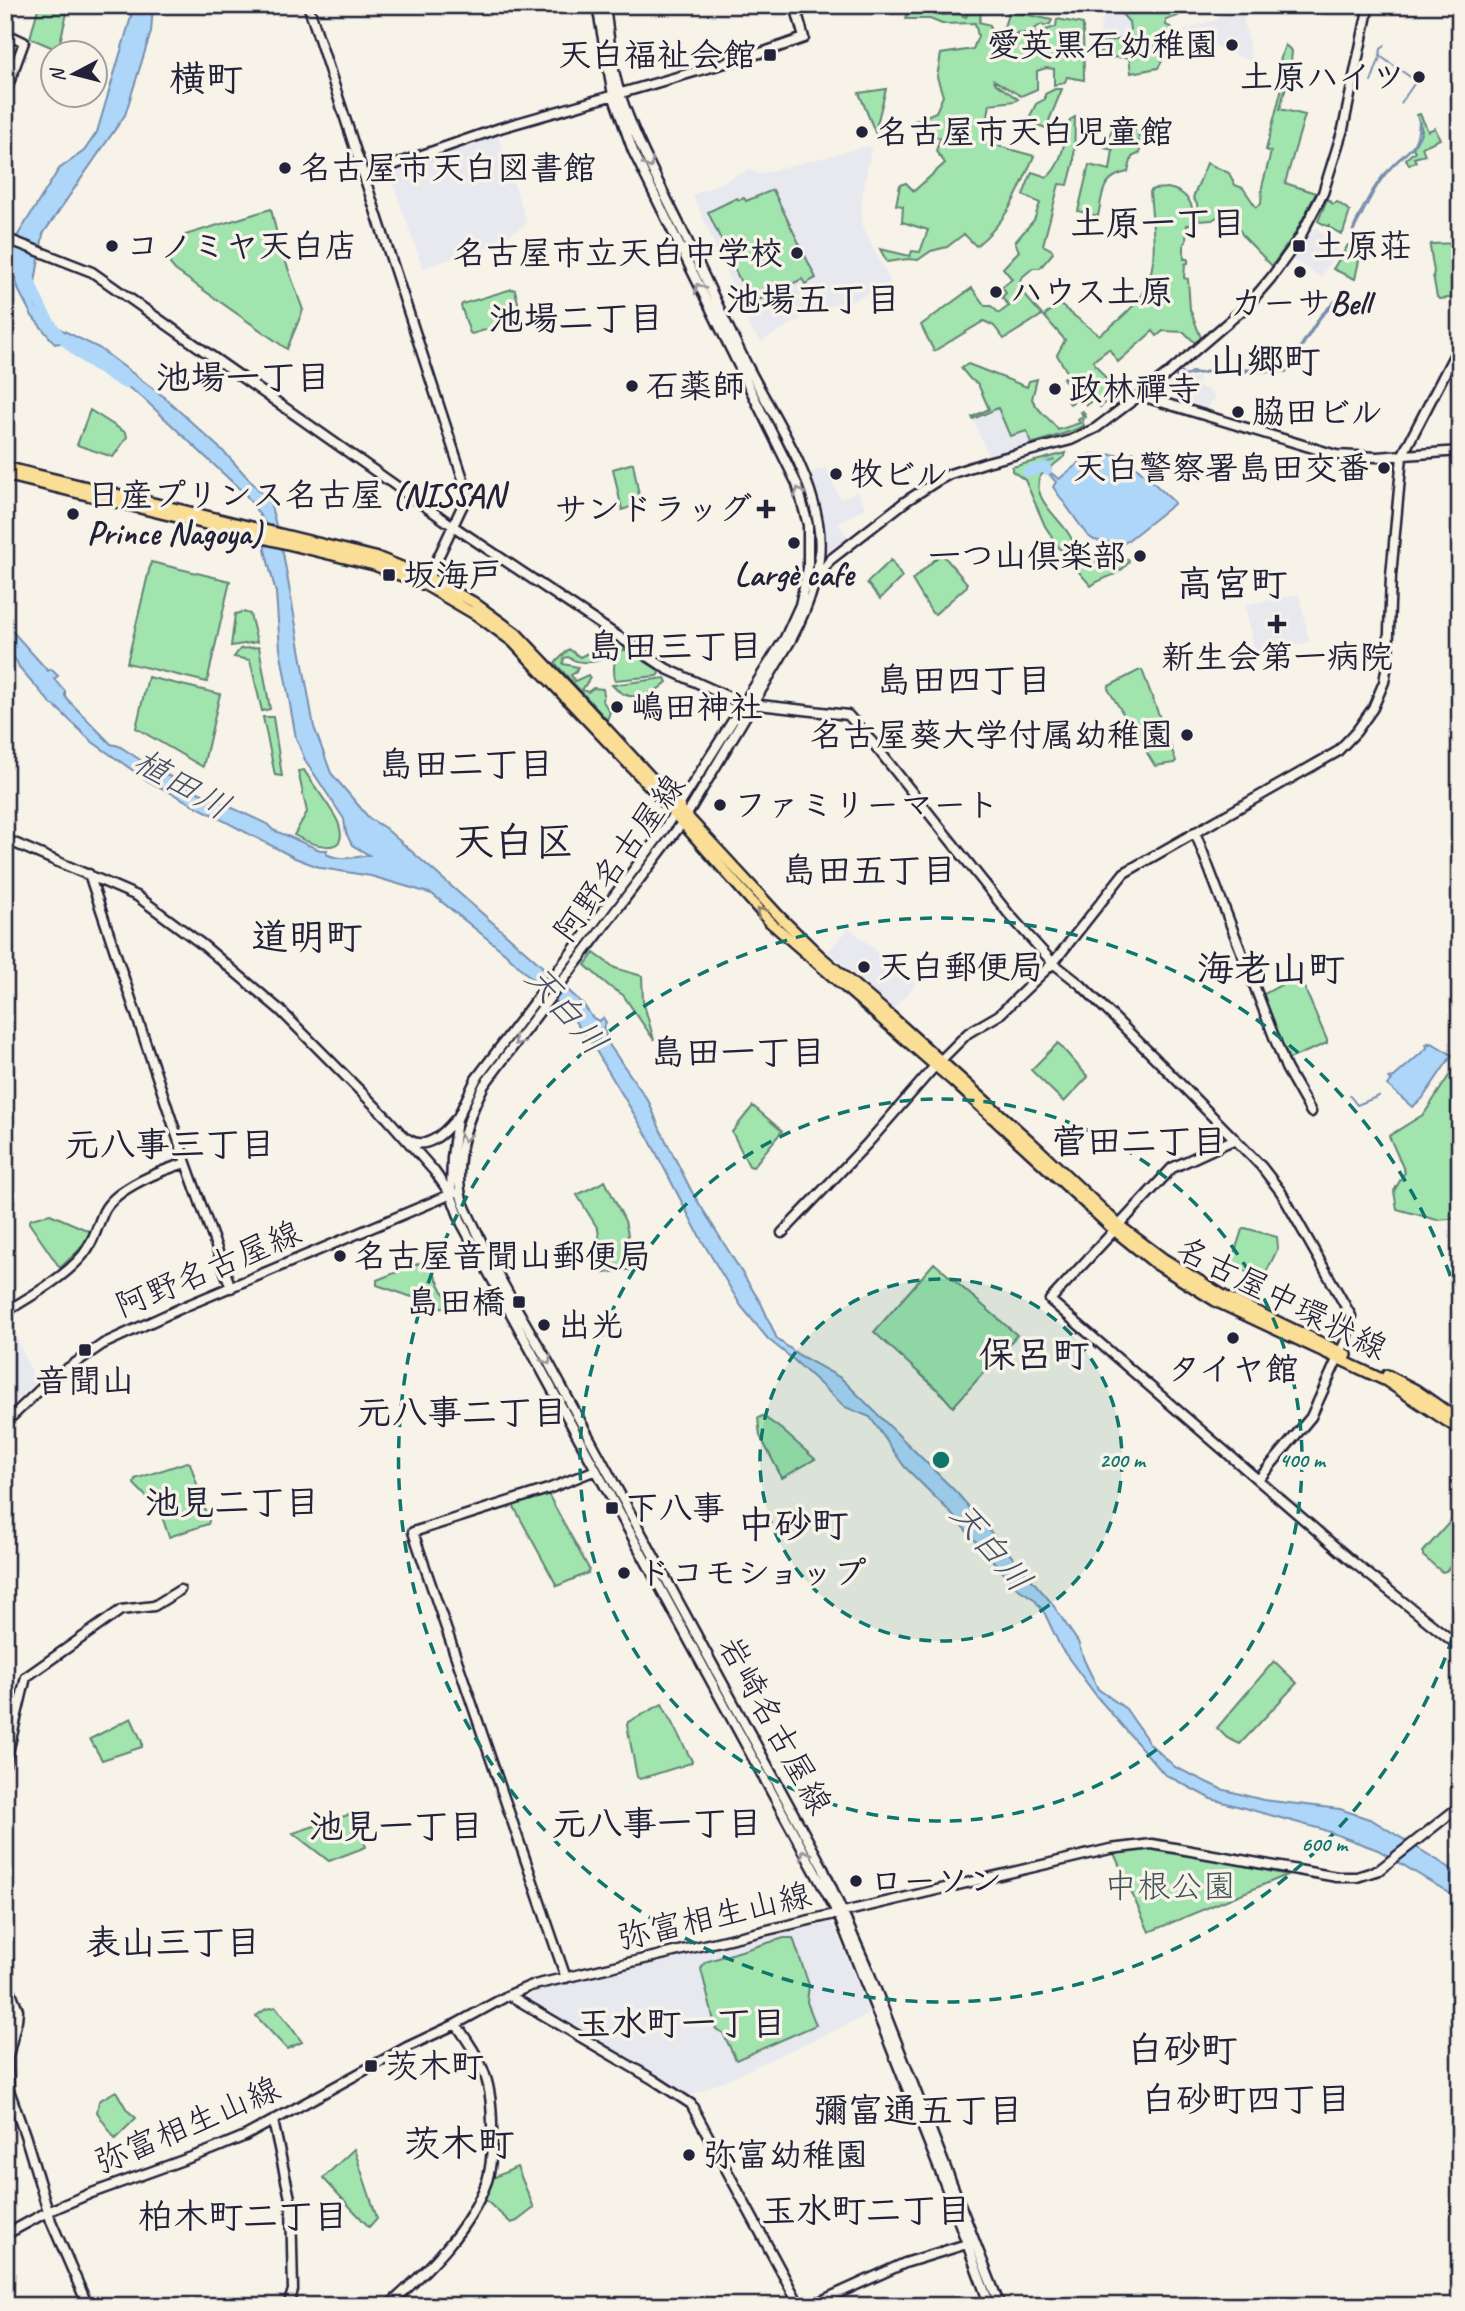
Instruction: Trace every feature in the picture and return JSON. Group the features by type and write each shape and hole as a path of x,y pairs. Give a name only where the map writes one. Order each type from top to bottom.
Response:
{"main road":[{"name":"名古屋中環状線","path":"5,467 290,540 379,558 427,582 512,641 677,811 770,922 937,1063 1156,1264 1217,1301 1416,1390 1460,1421"},
{"name":"名古屋中環状線","path":"5,475 238,527"},
{"name":"名古屋中環状線","path":"1340,1354 1460,1430"}],"street":[{"path":"308,5 468,494 427,582"},
{"path":"597,5 616,94 635,156 797,484 808,525 808,559"},
{"path":"605,5 616,94 744,358 802,470 818,523 820,562"},
{"path":"364,175 499,128 804,38 795,5"},
{"name":"阿野名古屋線","path":"815,583 830,560 906,501 950,474 1071,440 1096,428 1141,396 1247,306 1299,239 1320,200 1337,153 1369,5"},
{"path":"5,33 24,42 5,94"},
{"path":"5,238 92,272 453,526 667,669 742,704 753,703 763,707 848,715 1008,914 1053,962 1081,985 1261,1166 1281,1192 1351,1316 1346,1340 1311,1417 1259,1479"},
{"path":"782,1233 867,1144 937,1063 968,1033 999,1015 1053,962 1124,873 1337,752 1356,732 1373,708 1384,681 1388,660 1391,576 1402,456 1460,344"},
{"path":"1141,396 1336,455 1377,457 1460,451"},
{"name":"阿野名古屋線","path":"456,1193 452,1184 452,1157 457,1119 476,1079 677,811 789,629 806,583 808,559 820,562 830,560"},
{"name":"阿野名古屋線","path":"456,1193 466,1129 484,1085 684,819 791,640 806,610 820,562"},
{"path":"1195,832 1286,1069 1311,1112"},
{"path":"5,839 137,896 203,945 280,1010 456,1193"},
{"path":"89,874 231,1288"},
{"path":"398,1130 413,1142 430,1142 443,1134 457,1119"},
{"path":"1236,1139 1172,1168 1050,1300 1353,1562 1460,1647"},
{"path":"5,1312 76,1263 91,1243 109,1204 119,1194 144,1180 186,1163"},
{"path":"435,1171 452,1184"},
{"name":"阿野名古屋線","path":"5,1423 49,1381 96,1348 145,1324 456,1193"},
{"name":"岩崎名古屋線","path":"456,1193 462,1224 841,1914"},
{"name":"岩崎名古屋線","path":"456,1193 801,1827 841,1914 971,2242 1000,2306"},
{"path":"566,1978 413,1532 548,1489 596,1470"},
{"path":"5,1765 26,1677 121,1610 154,1606 180,1590"},
{"name":"弥富相生山線","path":"5,2235 47,2212 89,2194 211,2150 273,2122 407,2047 530,1986 1098,1851 1152,1844 1337,1877 1357,1877 1379,1870 1460,1806"},
{"path":"5,1976 18,2010 7,2060 9,2090 47,2212 88,2306"},
{"path":"509,1995 691,2104 800,2306"},
{"path":"388,2306 457,2235 488,2179 492,2142 488,2085 481,2063 457,2024"},
{"path":"273,2122 291,2203 293,2290 288,2306"},
{"path":"810,2306 905,2263 971,2242"},
{"name":"岩崎名古屋線","path":"971,2242 990,2306"}],"shaded area":[{"path":"1104,5 1108,5 1112,12 1121,13 1129,22 1131,38 1102,42 1100,28 1105,13"},
{"name":"愛英黒石幼稚園","path":"1242,10 1252,62 1183,31"},
{"path":"498,136 527,223 495,245 423,268 389,172"},
{"name":"名古屋市立天白中学校","path":"868,146 871,149 862,198 862,226 890,281 889,284 852,301 815,310 761,342 751,330 693,195 749,170 759,174"},
{"path":"1315,228 1341,245 1321,277 1293,260"},
{"path":"1199,377 1198,386 1215,396 1207,409 1182,401 1191,392 1183,383 1169,397 1162,394 1161,389 1171,380"},
{"path":"998,408 1010,436 1027,431 1031,444 988,455 973,419"},
{"path":"826,468 840,499 858,492 865,508 838,523 849,538 830,551 825,549 822,519 811,476 814,471"},
{"name":"新生会第一病院","path":"1299,594 1309,642 1255,653 1245,605"},
{"path":"849,928 916,984 893,1009 828,951"},
{"path":"6,1318 36,1382 5,1412"},
{"path":"828,1923 834,1926 869,2012 866,2016 688,2097 529,2001 529,1993"}],"green space":[{"path":"39,5 69,5 61,38 38,38 38,41 30,38"},
{"path":"911,5 942,5 943,15 958,14 966,17 971,5 983,6 979,22 990,25 990,31 1002,33 1009,11 1052,20 1050,24 1042,24 1028,33 1002,35 1001,38 1027,35 1056,27 1057,19 1083,24 1084,80 1067,77 1065,82 1054,85 1054,69 1046,68 1037,71 1037,89 1021,96 994,80 1018,99 990,104 984,142 1034,156 1011,205 996,226 976,246 964,234 947,247 931,251 918,260 887,262 880,249 910,256 912,251 920,252 928,230 902,222 903,206 896,205 900,185 906,183 914,191 945,163 936,151 940,138 910,127 910,123 936,112 943,96 937,77 941,54 973,49 978,36 975,23 942,24 930,19 906,19"},
{"path":"1108,5 1184,5 1175,8 1178,16 1166,20 1166,25 1177,35 1158,68 1131,73 1129,57 1097,58 1097,53 1101,52 1100,42 1131,38 1129,22 1121,13 1109,12"},
{"path":"1285,45 1292,51 1291,62 1299,66 1290,71 1280,109 1305,115 1285,183 1316,193 1296,232 1272,266 1244,237 1227,211 1212,220 1199,221 1197,204 1193,198 1207,163 1229,173 1235,185 1243,188 1256,207 1261,204 1262,187 1271,152 1266,150 1286,72 1278,67"},
{"path":"886,89 875,132 859,93"},
{"path":"1062,89 1046,128 1034,124 1030,116 1036,104 1045,99 1045,94"},
{"path":"1420,114 1428,131 1435,128 1440,139 1422,147 1425,155 1414,158 1416,162 1409,165 1406,159 1415,151 1413,148 1422,131 1417,115"},
{"path":"1075,117 1074,162 1068,185 1059,184 1043,245 1053,253 1040,268 1033,268 1021,278 1019,287 1042,315 1004,339 994,326 984,321 934,351 921,325 972,288 985,306 991,306 999,313 1009,306 1002,297 1006,293 1002,287 1012,279 1003,268 1019,251 1015,242 1034,220 1040,203 1023,195 1032,172 1047,177 1056,166 1070,120"},
{"path":"1113,127 1138,130 1140,153 1132,157 1128,172 1119,174 1108,182 1098,216 1078,211 1089,165 1110,170 1113,150 1104,148"},
{"path":"1168,188 1181,193 1192,206 1193,218 1191,225 1187,225 1184,243 1184,259 1188,259 1188,263 1185,264 1184,278 1188,279 1190,309 1201,338 1195,343 1184,332 1163,331 1157,336 1153,331 1118,362 1109,349 1093,361 1117,394 1100,407 1094,399 1087,405 1081,397 1070,404 1065,397 1077,390 1071,379 1066,382 1063,378 1069,375 1057,355 1065,340 1044,316 1059,304 1099,335 1135,304 1151,273 1154,238 1150,192 1153,189"},
{"path":"773,190 816,278 805,284 802,279 751,304 708,212 737,198 744,198 746,201"},
{"path":"1327,199 1350,211 1341,234 1318,221"},
{"path":"271,209 279,243 303,310 287,349 170,264 171,256 185,235"},
{"path":"1460,243 1460,297 1439,299 1433,275 1431,244"},
{"path":"1360,244 1362,247 1355,279 1333,269 1348,245"},
{"path":"515,290 522,319 470,333 462,304"},
{"path":"968,364 1027,387 1029,381 1037,379 1032,399 1058,430 1080,423 1078,420 1083,416 1083,411 1086,417 1082,420 1084,426 1031,444 1027,431 1010,436 998,408 973,419 972,417 989,409 978,384 961,368"},
{"path":"90,410 126,433 127,437 113,457 77,445"},
{"path":"1066,453 1040,476 1039,493 1043,500 1070,536 1078,558 1080,548 1100,571 1101,568 1090,553 1128,559 1129,562 1119,572 1091,586 1063,554 1045,526 1025,480 1012,471 1012,467"},
{"path":"633,463 640,501 639,504 622,510 613,469"},
{"path":"943,555 967,586 935,614 912,580"},
{"path":"891,560 902,577 880,599 867,583"},
{"path":"151,562 230,581 207,682 127,663"},
{"path":"235,614 250,614 257,642 231,646"},
{"path":"601,643 605,648 600,660 584,662 568,657 564,658 563,664 578,667 571,675 575,681 588,675 590,678 582,690 588,692 593,688 603,689 602,700 610,712 607,720 555,663 569,649 580,657 596,649"},
{"path":"259,647 270,709 262,711 250,660 234,657 240,649"},
{"path":"624,649 659,670 657,676 615,680 615,663"},
{"path":"1140,670 1176,761 1174,763 1155,766 1108,689"},
{"path":"148,677 220,694 203,767 136,728"},
{"path":"665,678 667,682 647,695 625,695 612,685"},
{"path":"263,717 273,717 282,776 275,775"},
{"path":"304,770 338,822 341,834 334,845 319,845 294,835 307,812 298,771"},
{"path":"594,953 615,968 642,976 643,1001 654,1040 623,995 585,965"},
{"path":"1299,975 1327,1043 1289,1059 1264,994"},
{"path":"1058,1043 1088,1077 1064,1102 1031,1070"},
{"path":"1460,1059 1460,1218 1437,1220 1397,1209 1394,1191 1405,1172 1389,1136 1424,1114"},
{"path":"753,1106 782,1131 753,1167 749,1166 732,1132"},
{"path":"605,1181 625,1221 635,1265 633,1269 604,1273 598,1229 577,1195"},
{"path":"50,1214 89,1231 80,1249 60,1268 29,1223 31,1219"},
{"path":"1245,1228 1277,1237 1278,1248 1263,1279 1260,1280 1231,1263"},
{"path":"428,1262 450,1305 447,1309 377,1285 377,1280"},
{"path":"934,1263 1017,1335 953,1407 874,1332"},
{"path":"763,1416 815,1459 782,1478 760,1436 758,1418"},
{"path":"190,1463 209,1521 208,1524 169,1537 160,1511 134,1484 135,1479"},
{"path":"544,1493 548,1494 589,1569 588,1573 557,1586 513,1505"},
{"path":"1456,1515 1460,1515 1460,1555 1442,1572 1423,1556 1423,1552"},
{"path":"1274,1661 1297,1683 1240,1744 1227,1738 1217,1728"},
{"path":"662,1704 692,1761 640,1779 637,1777 627,1725"},
{"path":"131,1718 142,1747 102,1760 90,1739"},
{"path":"354,1813 366,1847 329,1861 293,1833"},
{"name":"中根公園","path":"1151,1846 1287,1875 1149,1932 1113,1851"},
{"path":"784,1938 793,1938 809,1985 807,2002 816,2025 736,2060 723,2033 716,2029 701,1969 705,1962"},
{"path":"276,2007 302,2042 287,2049 256,2016 266,2009"},
{"path":"116,2091 127,2110 136,2118 115,2139 97,2112 99,2101"},
{"path":"354,2149 377,2218 369,2227 323,2178"},
{"path":"517,2167 534,2208 511,2223 481,2196 488,2180"}],"water":[{"name":"天白川","path":"130,5 153,5 151,32 125,115 43,234 33,295 37,308 49,321 99,348 163,396 226,454 270,502 283,553 314,727 331,773 369,818 385,828 534,959 583,1004 592,1017 599,1021 603,1018 606,1022 603,1028 610,1046 649,1102 692,1192 762,1305 777,1339 799,1355 841,1378 957,1493 1051,1602 1078,1642 1098,1689 1126,1709 1150,1744 1175,1767 1221,1789 1263,1800 1340,1809 1372,1820 1450,1868 1460,1879 1460,1902 1378,1850 1321,1829 1211,1799 1164,1774 1098,1698 1061,1648 1045,1614 1034,1599 1017,1588 947,1509 904,1466 870,1417 845,1407 768,1339 741,1306 701,1239 649,1139 595,1049 574,1020 505,953 432,894 371,876 321,868 295,858 148,781 91,741 52,705 5,648 5,623 48,671 51,669 58,676 54,679 65,691 68,700 111,744 119,746 198,792 267,824 273,830 320,850 327,850 326,854 342,858 369,855 352,845 346,833 344,819 305,760 296,738 280,649 276,593 265,550 265,523 246,495 143,398 65,342 55,344 32,316 19,291 12,266 11,246 59,169 84,151 97,132 104,108 108,108 108,95 131,17"},
{"path":"1133,452 1137,455 1131,462 1174,504 1122,545 1094,540 1087,535 1053,487 1056,482 1049,474 1059,479 1090,454 1122,455 1127,459"},
{"path":"1426,1044 1452,1055 1422,1099 1412,1107 1387,1085 1392,1080 1389,1078 1394,1077 1427,1048"}],"waterway":[{"path":"1385,45 1380,56 1416,81 1401,103"},
{"path":"1371,82 1380,57"},
{"path":"1419,120 1421,130 1417,141 1411,149 1384,176 1351,235 1362,209 1378,183 1389,169 1414,144 1419,120"},
{"name":"天白川","path":"30,280 55,330 78,353 125,384"},
{"path":"1344,292 1320,316 1285,370 1215,369 1201,373 1191,372 1186,376 1183,375 1181,372 1176,377 1216,371 1286,372 1321,317 1344,292"},
{"path":"1040,465 1054,460"},
{"path":"1027,472 1046,467 1047,470"},
{"path":"1350,1096 1357,1105 1379,1096"}],"place":[{"name":"愛英黒石幼稚園","path":"1232,45"},
{"name":"天白福祉会館","path":"770,55"},
{"name":"土原ハイツ","path":"1419,77"},
{"name":"名古屋市天白児童館","path":"862,132"},
{"name":"名古屋市天白図書館","path":"285,168"},
{"name":"コノミヤ天白店","path":"112,246"},
{"name":"土原荘","path":"1299,246"},
{"name":"名古屋市立天白中学校","path":"797,253"},
{"name":"カーサBell","path":"1300,272"},
{"name":"ハウス土原","path":"996,292"},
{"name":"石薬師","path":"632,386"},
{"name":"政林禪寺","path":"1055,389"},
{"name":"脇田ビル","path":"1238,412"},
{"name":"天白警察署島田交番","path":"1384,468"},
{"name":"牧ビル","path":"836,474"},
{"name":"サンドラッグ","path":"766,509"},
{"name":"日産プリンス名古屋 (NISSAN Prince Nagoya)","path":"73,514"},
{"name":"Largè cafe","path":"794,543"},
{"name":"一つ山倶楽部","path":"1140,556"},
{"name":"坂海戸","path":"389,575"},
{"name":"新生会第一病院","path":"1277,624"},
{"name":"嶋田神社","path":"617,707"},
{"name":"名古屋葵大学付属幼稚園","path":"1187,735"},
{"name":"ファミリーマート","path":"720,805"},
{"name":"天白郵便局","path":"864,967"},
{"name":"名古屋音聞山郵便局","path":"340,1256"},
{"name":"島田橋","path":"519,1302"},
{"name":"出光","path":"544,1325"},
{"name":"タイヤ館","path":"1233,1338"},
{"name":"音聞山","path":"85,1350"},
{"name":"下八事","path":"612,1508"},
{"name":"ドコモショップ","path":"624,1573"},
{"name":"ローソン","path":"856,1881"},
{"name":"茨木町","path":"371,2066"},
{"name":"弥富幼稚園","path":"689,2155"}],"district":[{"name":"横町","path":"206,78"},
{"name":"土原一丁目","path":"1158,223"},
{"name":"池場五丁目","path":"813,299"},
{"name":"池場二丁目","path":"576,318"},
{"name":"山郷町","path":"1265,360"},
{"name":"池場一丁目","path":"243,377"},
{"name":"高宮町","path":"1232,583"},
{"name":"島田三丁目","path":"675,646"},
{"name":"島田四丁目","path":"964,680"},
{"name":"島田二丁目","path":"466,764"},
{"name":"天白区","path":"514,842"},
{"name":"島田五丁目","path":"869,870"},
{"name":"道明町","path":"307,936"},
{"name":"海老山町","path":"1271,968"},
{"name":"島田一丁目","path":"738,1052"},
{"name":"菅田二丁目","path":"1139,1141"},
{"name":"元八事三丁目","path":"170,1144"},
{"name":"保呂町","path":"1034,1354"},
{"name":"元八事二丁目","path":"462,1412"},
{"name":"池見二丁目","path":"232,1502"},
{"name":"中砂町","path":"793,1524"},
{"name":"元八事一丁目","path":"657,1823"},
{"name":"池見一丁目","path":"396,1826"},
{"name":"表山三丁目","path":"173,1942"},
{"name":"玉水町一丁目","path":"681,2023"},
{"name":"白砂町","path":"1182,2049"},
{"name":"白砂町四丁目","path":"1246,2099"},
{"name":"彌富通五丁目","path":"918,2110"},
{"name":"茨木町","path":"459,2143"},
{"name":"玉水町二丁目","path":"866,2210"},
{"name":"柏木町二丁目","path":"243,2216"}],"water label":[{"name":"植田川","path":"182,784"}]}
